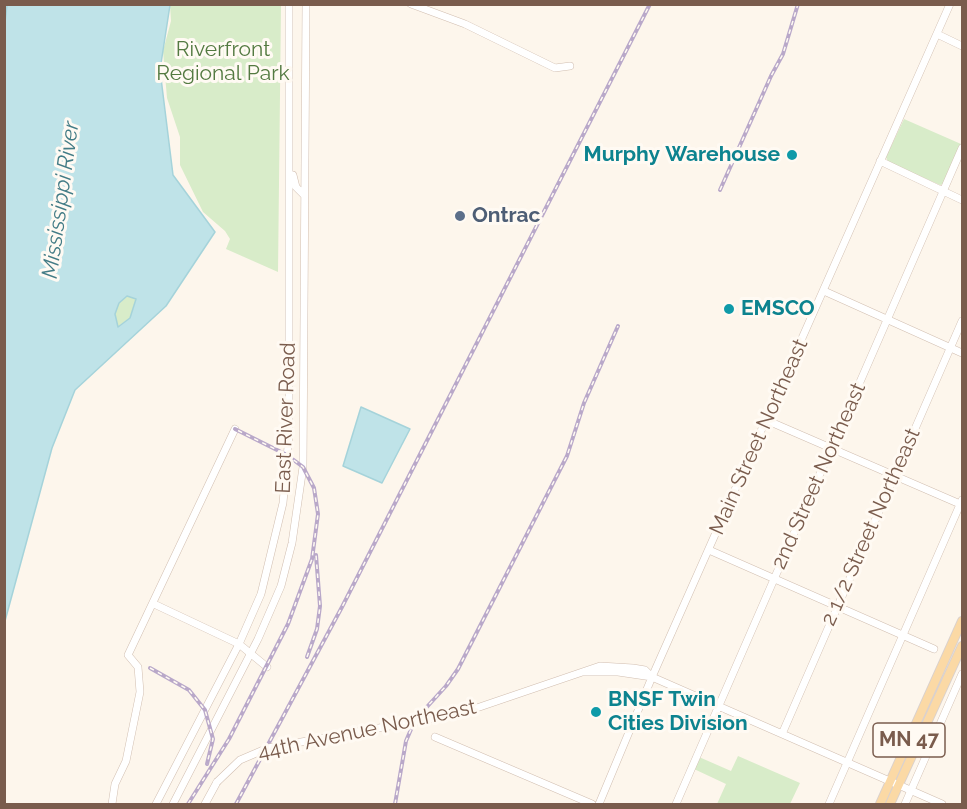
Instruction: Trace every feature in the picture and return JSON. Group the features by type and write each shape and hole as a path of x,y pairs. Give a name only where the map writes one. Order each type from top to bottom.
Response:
{"main road":[{"name":"MN 47","path":"890,804 895,783 963,621"},
{"name":"MN 47","path":"880,804 895,783 963,646"}],"street":[{"name":"East River Road","path":"156,804 239,644 261,594 283,503 289,435 289,4"},
{"name":"East River Road","path":"173,804 251,654 281,586 292,543 301,486 306,4"},
{"path":"411,4 465,24 555,68 570,66"},
{"name":"Main Street Northeast","path":"598,804 950,4"},
{"path":"937,34 963,46"},
{"name":"2nd Street Northeast","path":"676,804 963,148"},
{"path":"289,149 293,159 294,184 303,195"},
{"path":"880,161 963,200"},
{"path":"824,291 963,353"},
{"name":"2 1/2 Street Northeast","path":"782,734 893,475 963,321"},
{"path":"766,420 961,502 829,804"},
{"path":"112,804 115,784 126,762 140,692 138,667 128,655 235,429"},
{"path":"710,550 934,649"},
{"path":"154,604 239,644 267,667"},
{"name":"44th Avenue Northeast","path":"205,804 217,782 240,760 268,748 462,713 583,672 618,672 652,677 942,804"},
{"path":"905,804 963,674"},
{"path":"435,737 592,804"}],"green space":[{"name":"Riverfront Regional Park","path":"170,5 281,5 278,272 226,249 230,239 225,231 203,212 180,165 180,137 167,98 163,51 171,21"},
{"path":"904,119 961,144 944,184 940,185 888,162 886,157"},
{"path":"127,296 136,298 130,318 117,327 115,314 119,303"},
{"path":"738,756 800,783 790,804 717,804 726,784 694,769 699,757 731,771"}],"water":[{"name":"Mississippi River","path":"7,5 170,5 160,70 173,175 215,232 166,306 75,390 52,448 5,621 4,31","holes":["127,296 136,299 130,318 118,327 115,314 119,303"]},
{"path":"361,407 410,429 382,483 343,466"}],"railway":[{"path":"236,804 342,607 650,4"},
{"path":"720,190 783,54 798,4"},
{"path":"395,804 406,741 415,720 458,669 567,456 584,403 618,326"},
{"path":"188,804 229,739 288,624 312,559 318,514 314,488 303,467 287,455 235,429"},
{"path":"307,657 317,629 320,606 316,555"},
{"path":"150,668 189,690 205,710 213,739 207,764"}],"place":[{"name":"Murphy Warehouse","path":"792,155"},
{"name":"Ontrac","path":"460,216"},
{"name":"EMSCO","path":"729,309"},
{"name":"BNSF Twin Cities Division","path":"596,712"}]}
